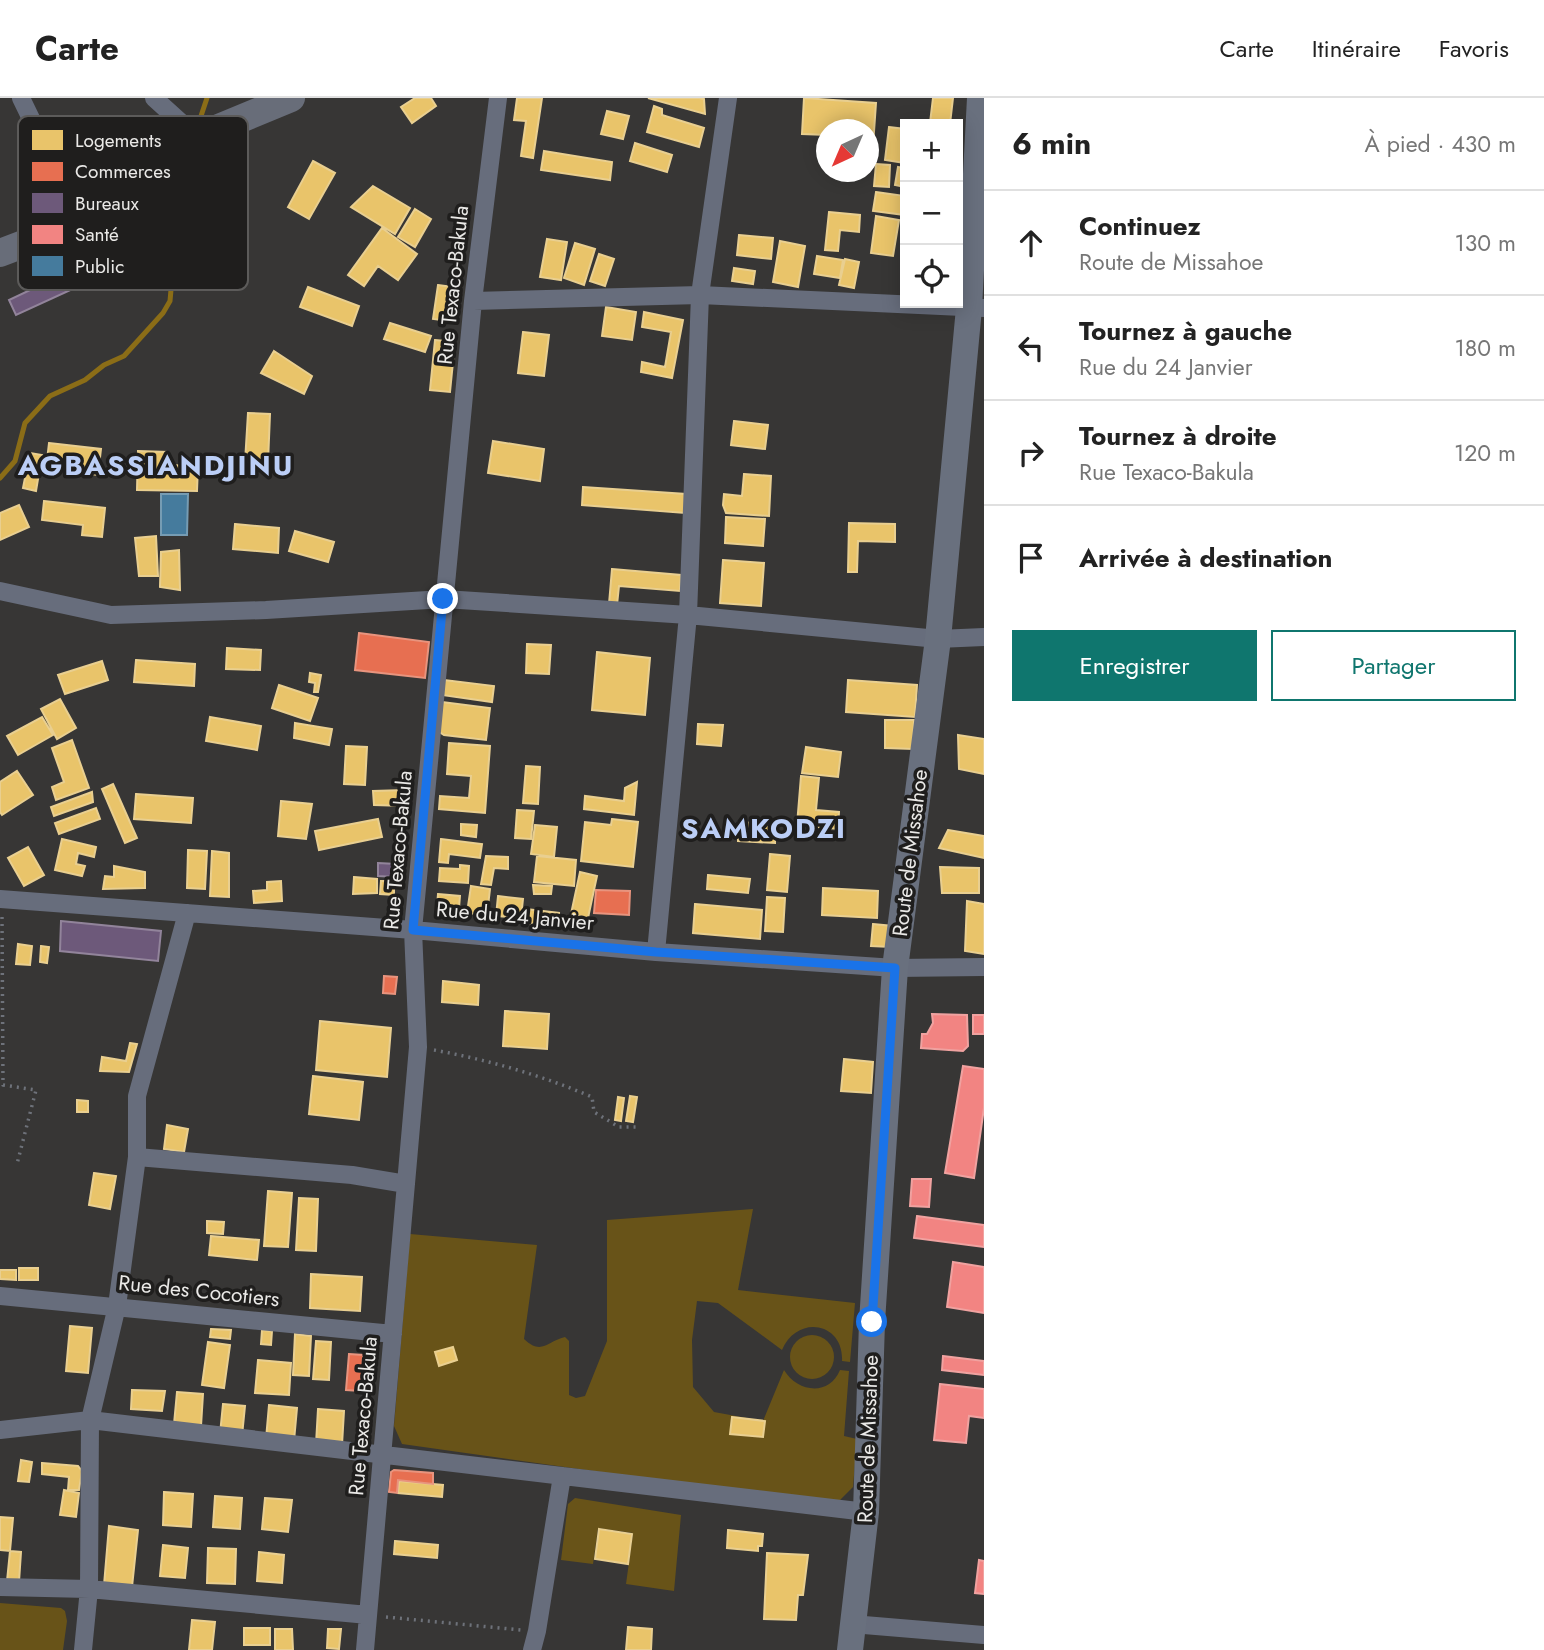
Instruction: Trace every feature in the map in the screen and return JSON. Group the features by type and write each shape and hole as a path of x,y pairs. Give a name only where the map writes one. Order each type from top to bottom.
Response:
{"main road":[{"path":"248,116 291,98"},
{"name":"Route de Missahoe","path":"850,1650 866,1512 872,1322 895,968 938,639 977,308 981,98"},
{"path":"0,253 18,246"}],"street":[{"path":"21,98 30,116"},
{"path":"153,98 180,116"},
{"name":"Rue Texaco-Bakula","path":"365,1650 418,1047 413,930 473,301 498,98"},
{"path":"656,952 688,615 700,295 728,98"},
{"path":"473,301 700,295 977,308"},
{"path":"0,591 111,615 266,610 443,599 688,615 938,639 984,637"},
{"name":"Rue du 24 Janvier","path":"1,895 187,914 413,930 656,952 895,968 984,967"},
{"path":"83,1650 89,1589 90,1420 117,1306 137,1157 137,1096 187,914"},
{"path":"137,1157 352,1175 406,1184"},
{"name":"Rue des Cocotiers","path":"0,1296 393,1334"},
{"path":"0,1430 90,1420 866,1512"},
{"path":"531,1650 537,1631 562,1476"},
{"path":"0,1587 89,1589 368,1615"},
{"path":"852,1623 984,1635"}],"path":[{"path":"1,895 3,1085 36,1090 17,1164"},
{"path":"418,1047 481,1059 568,1087 592,1097 594,1112 619,1127 639,1127"},
{"path":"368,1615 537,1631"}],"shaded area":[{"path":"753,1209 738,1290 855,1303 850,1362 842,1361 841,1348 836,1338 818,1327 798,1331 782,1350 718,1303 697,1301 692,1340 693,1387 714,1412 763,1421 784,1370 797,1383 813,1388 828,1384 840,1370 849,1371 844,1436 857,1439 853,1487 835,1505 402,1444 394,1426 410,1234 537,1245 524,1339 540,1347 565,1337 569,1341 569,1395 576,1398 585,1396 607,1341 607,1220"},
{"path":"812,1335 828,1341 834,1357 828,1373 812,1379 796,1373 790,1357 796,1341"},
{"path":"575,1498 681,1515 674,1591 626,1584 633,1533 598,1528 593,1564 561,1560 568,1504"},
{"path":"0,1603 61,1608 65,1611 67,1621 63,1650 0,1650"}],"building: Logements":[{"path":"415,98 431,98 436,106 412,123 401,107"},
{"path":"517,98 542,98 533,158 521,156 526,121 514,120"},
{"path":"648,98 704,99 705,114"},
{"path":"804,98 876,103 875,119 816,119 816,135 802,134"},
{"path":"933,98 953,98 951,119 930,119"},
{"path":"654,106 662,109 662,115 704,128 699,147 647,132"},
{"path":"607,111 629,116 623,139 601,134"},
{"path":"889,127 900,128 900,162 885,160"},
{"path":"635,143 672,155 667,172 630,161"},
{"path":"544,151 612,162 610,180 541,170"},
{"path":"313,161 335,173 309,219 288,207"},
{"path":"879,164 890,165 889,187 874,186 874,182 879,182"},
{"path":"898,167 900,167 900,186 895,185"},
{"path":"373,186 410,208 395,234 351,207"},
{"path":"876,192 900,195 900,214 873,211"},
{"path":"415,209 431,219 415,247 398,237"},
{"path":"829,212 860,215 859,232 840,230 838,251 825,250"},
{"path":"876,216 899,220 893,256 871,253"},
{"path":"382,228 417,254 398,280 378,266 364,286 348,275"},
{"path":"739,235 773,238 771,259 737,255"},
{"path":"547,239 567,242 561,280 540,277"},
{"path":"780,241 805,246 798,287 773,282"},
{"path":"575,243 595,249 584,285 564,278"},
{"path":"599,254 614,259 605,286 590,281"},
{"path":"817,256 843,260 840,278 814,274"},
{"path":"845,259 859,262 854,288 839,285"},
{"path":"734,268 755,271 753,284 732,281"},
{"path":"438,285 461,288 456,322 433,319"},
{"path":"308,287 359,306 352,326 300,307"},
{"path":"606,307 636,312 632,340 602,336"},
{"path":"644,312 683,320 672,378 641,372 642,362 665,367 671,332 642,327"},
{"path":"390,323 431,336 425,352 384,339"},
{"path":"523,332 549,335 544,376 518,373"},
{"path":"435,340 455,342 450,392 430,390"},
{"path":"274,351 312,376 304,394 261,373"},
{"path":"248,413 270,414 268,463 245,462"},
{"path":"734,421 768,425 765,449 731,445"},
{"path":"493,441 544,449 540,481 488,473"},
{"path":"49,443 101,449 98,475 46,469"},
{"path":"138,451 168,452 167,465 198,466 197,491 137,490"},
{"path":"30,453 42,455 36,491 23,488"},
{"path":"744,474 771,476 769,516 726,513 723,505 724,494 742,496"},
{"path":"583,487 686,494 685,513 582,505"},
{"path":"44,501 105,508 102,537 82,535 83,525 42,520"},
{"path":"19,505 29,527 0,540 0,513"},
{"path":"726,517 765,519 763,546 725,543"},
{"path":"849,523 895,524 895,542 858,541 857,572 848,572"},
{"path":"235,524 279,528 278,553 233,549"},
{"path":"295,531 334,542 328,562 289,551"},
{"path":"156,536 158,576 139,576 135,538"},
{"path":"179,550 180,590 160,587 161,552"},
{"path":"723,560 764,563 761,606 720,603"},
{"path":"612,569 681,575 680,591 619,586 617,605 609,604"},
{"path":"527,644 551,645 549,674 526,673"},
{"path":"227,648 261,650 260,670 226,669"},
{"path":"597,652 650,658 645,715 592,710"},
{"path":"136,660 195,664 194,686 134,682"},
{"path":"102,661 108,680 65,694 58,675"},
{"path":"310,673 321,675 318,692 314,692 315,683 309,682"},
{"path":"444,680 494,686 492,702 442,695"},
{"path":"848,680 917,685 915,717 846,712"},
{"path":"279,685 318,698 310,721 272,708"},
{"path":"60,699 76,728 57,739 41,709"},
{"path":"442,702 490,708 486,740 444,735 438,731"},
{"path":"42,717 53,735 18,755 7,736"},
{"path":"210,717 261,726 257,750 206,741"},
{"path":"885,720 914,720 913,749 885,748"},
{"path":"295,723 332,729 329,745 294,738"},
{"path":"698,724 723,725 721,746 697,744"},
{"path":"958,735 984,739 984,774 959,769"},
{"path":"72,740 89,788 56,800 52,787 64,782 52,748"},
{"path":"449,743 490,746 485,813 439,809 440,796 469,798 471,776 447,774"},
{"path":"346,746 367,747 365,785 344,784"},
{"path":"806,747 841,752 838,777 802,773"},
{"path":"526,766 540,767 538,804 523,803"},
{"path":"17,771 33,795 2,815 0,782"},
{"path":"801,776 819,778 816,810 839,812 838,829 797,825"},
{"path":"637,782 634,815 584,809 585,796 624,801 625,788"},
{"path":"113,784 137,838 125,843 102,789"},
{"path":"405,790 405,806 374,805 373,791"},
{"path":"92,792 93,802 54,816 51,807"},
{"path":"136,794 193,798 191,823 134,819"},
{"path":"281,801 312,804 306,839 278,836"},
{"path":"96,808 100,819 59,834 55,823"},
{"path":"517,810 534,811 531,839 515,838"},
{"path":"378,819 382,837 319,850 315,831"},
{"path":"612,819 638,822 633,867 581,861 585,822 611,825"},
{"path":"738,822 775,824 775,843 738,841"},
{"path":"461,824 477,825 476,837 461,835"},
{"path":"535,825 557,827 554,857 531,854"},
{"path":"948,830 984,836 984,858 939,848"},
{"path":"62,839 96,847 94,857 78,853 76,864 85,866 82,876 55,870"},
{"path":"441,839 482,844 480,858 449,854 448,863 439,862"},
{"path":"28,847 44,875 24,886 8,858"},
{"path":"188,850 207,851 205,889 187,888"},
{"path":"212,851 229,853 229,897 210,896"},
{"path":"770,854 790,856 787,892 767,890"},
{"path":"486,856 508,857 508,869 494,868 491,885 481,884"},
{"path":"537,856 576,860 574,886 534,882"},
{"path":"460,865 469,866 468,883 439,881 440,868 460,869"},
{"path":"114,866 145,872 145,888 103,889 105,876 114,877"},
{"path":"940,867 979,868 979,893 942,893"},
{"path":"580,872 597,876 588,918 571,914"},
{"path":"708,875 750,879 748,893 707,889"},
{"path":"354,877 377,879 377,893 353,894"},
{"path":"281,881 282,901 254,903 253,891 267,890 267,882"},
{"path":"381,881 394,881 394,895 380,894"},
{"path":"533,885 552,886 551,894 534,894"},
{"path":"471,886 490,889 487,915 467,913"},
{"path":"823,888 878,891 877,918 822,915"},
{"path":"438,894 460,896 459,908 437,906"},
{"path":"498,896 523,899 521,918 496,916"},
{"path":"767,897 785,898 783,932 765,931"},
{"path":"967,901 984,904 984,954 965,951"},
{"path":"695,904 762,910 760,939 693,933"},
{"path":"526,909 559,913 558,926 525,923"},
{"path":"873,924 893,926 891,947 871,946"},
{"path":"18,944 32,946 30,965 16,964"},
{"path":"41,946 49,947 47,963 40,962"},
{"path":"443,981 479,985 478,1005 442,1002"},
{"path":"505,1011 549,1014 547,1049 503,1046"},
{"path":"320,1021 391,1028 387,1077 316,1070"},
{"path":"130,1043 137,1044 129,1072 100,1071 102,1057 126,1061"},
{"path":"844,1059 873,1062 871,1093 841,1091"},
{"path":"313,1076 363,1082 359,1120 309,1114"},
{"path":"630,1096 637,1097 633,1122 626,1121"},
{"path":"618,1097 624,1098 621,1121 615,1120"},
{"path":"77,1100 88,1101 88,1112 77,1112"},
{"path":"167,1125 188,1129 184,1152 164,1149"},
{"path":"94,1173 116,1176 110,1209 89,1205"},
{"path":"268,1191 292,1193 288,1247 264,1246"},
{"path":"299,1198 318,1199 316,1251 296,1250"},
{"path":"207,1221 224,1222 223,1234 207,1233"},
{"path":"211,1236 259,1240 257,1260 209,1255"},
{"path":"19,1268 38,1268 38,1280 19,1280"},
{"path":"0,1270 16,1270 16,1280 0,1279"},
{"path":"311,1274 362,1277 360,1311 310,1308"},
{"path":"70,1326 92,1328 88,1373 66,1371"},
{"path":"211,1329 231,1330 230,1339 210,1337"},
{"path":"262,1330 272,1331 271,1345 261,1344"},
{"path":"295,1334 311,1336 309,1376 293,1375"},
{"path":"316,1341 331,1342 329,1380 313,1379"},
{"path":"208,1342 230,1345 224,1388 202,1385"},
{"path":"453,1347 457,1360 439,1366 435,1352"},
{"path":"258,1360 291,1363 289,1395 255,1393"},
{"path":"132,1390 165,1391 162,1411 131,1409"},
{"path":"177,1392 203,1394 201,1426 174,1424"},
{"path":"223,1404 245,1406 242,1436 220,1434"},
{"path":"269,1405 297,1408 294,1441 266,1439"},
{"path":"318,1409 344,1411 342,1445 316,1444"},
{"path":"732,1417 765,1421 763,1437 730,1434"},
{"path":"21,1460 32,1462 29,1482 18,1481"},
{"path":"42,1463 78,1466 82,1471 79,1490 68,1490 69,1477 42,1474"},
{"path":"399,1481 443,1485 442,1497 398,1493"},
{"path":"64,1490 79,1493 76,1517 60,1515"},
{"path":"164,1492 193,1494 191,1527 163,1525"},
{"path":"215,1496 242,1498 240,1529 213,1527"},
{"path":"265,1498 292,1500 288,1532 262,1529"},
{"path":"0,1517 13,1518 10,1551 0,1550"},
{"path":"109,1526 138,1530 132,1587 104,1585"},
{"path":"599,1529 632,1534 628,1564 595,1559"},
{"path":"728,1530 763,1534 762,1546 758,1546 758,1551 727,1548"},
{"path":"395,1541 438,1545 437,1558 394,1554"},
{"path":"163,1545 188,1548 185,1578 160,1576"},
{"path":"208,1548 236,1549 235,1584 207,1583"},
{"path":"10,1551 21,1552 19,1582 7,1581"},
{"path":"259,1552 284,1555 282,1583 257,1581"},
{"path":"767,1553 808,1555 803,1595 798,1595 796,1620 764,1619"},
{"path":"192,1620 215,1622 212,1650 189,1650"},
{"path":"628,1627 652,1629 651,1650 626,1650"},
{"path":"244,1628 270,1628 270,1645 244,1645"},
{"path":"275,1629 292,1629 293,1650 275,1650"},
{"path":"328,1629 341,1629 339,1649 327,1648"}],"building: Commerces":[{"path":"359,633 429,642 425,678 355,670"},
{"path":"596,890 630,891 629,915 594,913"},
{"path":"384,976 397,977 395,994 383,993"},
{"path":"349,1354 363,1355 361,1391 346,1390"},
{"path":"391,1472 433,1473 433,1484 398,1480 397,1493 389,1492"}],"building: Bureaux":[{"path":"30,290 70,290 16,315 9,300"},
{"path":"378,863 396,864 396,877 378,876"},
{"path":"61,921 161,931 158,961 60,951"}],"building: Santé":[{"path":"932,1014 967,1015 968,1046 963,1051 921,1048 922,1034 927,1034 933,1023"},
{"path":"973,1015 984,1015 984,1034 973,1034"},
{"path":"963,1066 984,1069 984,1108 974,1178 945,1173"},
{"path":"912,1179 931,1179 929,1207 910,1206"},
{"path":"917,1216 984,1225 984,1247 914,1238"},
{"path":"953,1262 984,1267 984,1313 947,1307"},
{"path":"943,1356 984,1361 984,1375 942,1370"},
{"path":"940,1384 984,1389 984,1418 969,1416 966,1443 934,1440"},
{"path":"979,1560 984,1561 984,1594 975,1593"}],"building: Public":[{"path":"161,494 188,494 187,535 161,535"}],"waterway":[{"path":"201,116 207,98"},
{"path":"0,478 15,461 25,423 50,396 85,380 104,365 124,356 163,313 170,301 171,290"}],"district":[{"name":"AGBASSIANDJINU","path":"156,465"},
{"name":"SAMKODZI","path":"764,828"}],"route":[{"path":"443,599 413,930 656,952 895,968 872,1322"}]}
